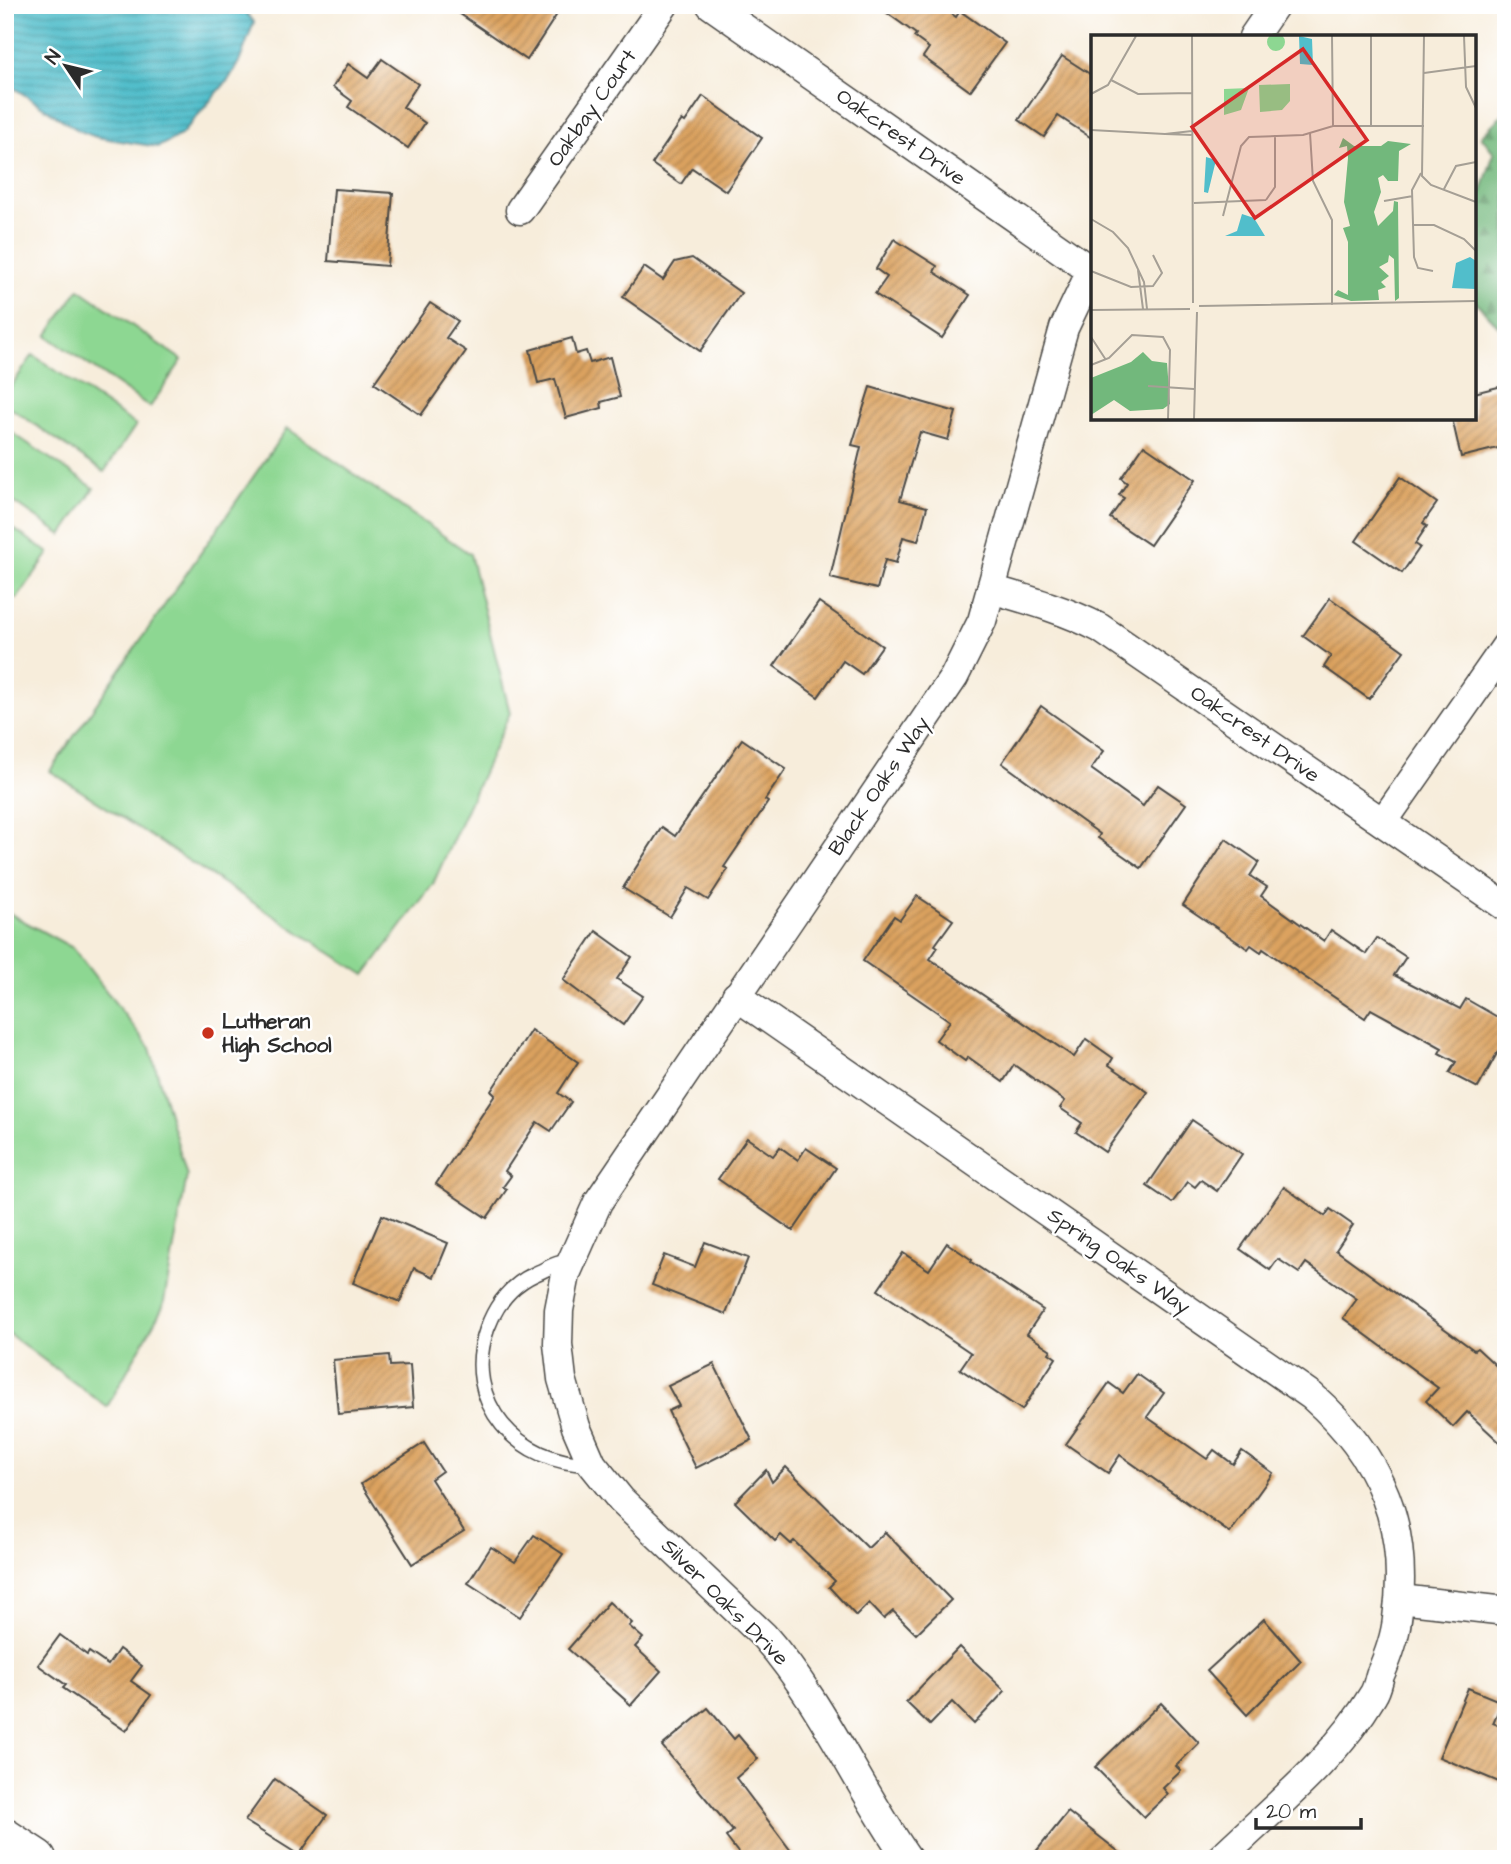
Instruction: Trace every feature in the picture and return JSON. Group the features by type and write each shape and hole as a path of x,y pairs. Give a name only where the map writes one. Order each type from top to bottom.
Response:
{"main road":[{"path":"5,1838 37,1859"}],"street":[{"name":"Oakbay Court","path":"520,210 664,5"},
{"name":"Oakcrest Drive","path":"711,5 1091,267"},
{"path":"1254,35 1275,5"},
{"name":"Black Oaks Way","path":"572,1262 598,1202 954,677 982,621 1065,328 1091,270"},
{"name":"Oakcrest Drive","path":"991,589 1079,616 1100,628 1506,907"},
{"path":"1382,822 1506,646"},
{"name":"Spring Oaks Way","path":"736,996 1318,1401 1358,1445 1382,1488 1397,1535 1402,1583 1395,1632 1374,1694 1337,1747 1220,1859"},
{"name":"Silver Oaks Drive","path":"572,1262 562,1293 558,1344 562,1379 571,1412 592,1464 621,1500 764,1636 785,1661 807,1689 908,1859"},
{"path":"1400,1599 1506,1611"}],"lane":[{"path":"572,1262 562,1262 528,1278 505,1296 494,1311 484,1338 480,1371 488,1400 496,1416 522,1444 558,1462 592,1464"}],"green space":[{"path":"1506,111 1506,329 1501,329 1476,302 1476,194 1481,193 1494,153 1481,136"},
{"path":"79,289 182,360 150,407 47,336"},
{"path":"33,355 136,425 104,472 5,404 5,395"},
{"path":"5,428 94,488 62,535 5,496"},
{"path":"287,428 470,554 510,713 433,884 365,975 50,771"},
{"path":"5,523 49,553 17,599 5,592"},
{"path":"5,911 73,948 150,1048 187,1176 163,1307 107,1407 5,1331"}],"water":[{"path":"5,5 240,5 254,22 240,60 229,79 181,135 158,147 96,137 78,130 5,82"}],"building":[{"path":"447,5 563,5 527,60"},
{"path":"876,5 940,5 956,17 960,11 1005,43 970,91 923,57 929,48 914,37 916,34"},
{"path":"1062,56 1091,75 1091,138 1058,116 1044,137 1019,120"},
{"path":"382,59 418,84 403,107 425,123 408,148 348,107 352,101 333,87 348,64 368,78"},
{"path":"703,96 762,138 726,191 692,168 681,184 652,164 682,120 685,122"},
{"path":"334,189 393,193 387,266 328,261"},
{"path":"894,239 937,266 934,272 970,295 942,338 875,294 887,277 876,269"},
{"path":"692,258 741,293 700,351 623,297 644,267 663,280 675,262"},
{"path":"430,303 458,321 446,338 466,351 421,415 374,383"},
{"path":"572,338 576,354 586,351 590,363 610,357 620,397 601,402 602,408 566,418 555,379 538,383 530,350"},
{"path":"1506,385 1506,446 1461,457 1452,420 1476,420 1476,392"},
{"path":"870,387 956,412 948,440 920,432 900,500 927,507 918,541 903,537 896,563 885,560 877,589 830,578 861,447 852,445"},
{"path":"1144,445 1195,480 1150,545 1110,518 1124,498 1119,495 1127,483 1121,478"},
{"path":"1400,477 1437,503 1423,523 1427,526 1415,544 1420,547 1402,573 1356,541"},
{"path":"1330,598 1404,651 1369,699 1324,667 1331,656 1303,636"},
{"path":"819,602 882,646 862,674 843,661 818,697 774,666"},
{"path":"1041,706 1104,751 1091,769 1143,806 1158,785 1186,804 1141,868 1098,838 1100,834 1002,763"},
{"path":"742,739 786,769 765,800 768,802 724,867 728,869 708,900 688,888 670,917 623,888 662,827 675,836"},
{"path":"1226,839 1259,862 1250,876 1267,887 1261,896 1324,941 1331,930 1366,954 1377,938 1406,957 1394,975 1460,1009 1466,999 1506,1022 1506,1037 1478,1088 1449,1073 1456,1062 1439,1053 1442,1048 1371,1009 1365,1018 1263,949 1261,952 1251,945 1248,949 1183,905"},
{"path":"917,896 953,920 935,945 938,947 930,959 1074,1057 1086,1039 1113,1058 1109,1065 1148,1092 1105,1152 1076,1132 1082,1123 1060,1108 1065,1101 1014,1065 1003,1082 968,1057 965,1061 936,1040 950,1021 863,961 894,916 900,920"},
{"path":"596,931 632,957 617,979 643,996 623,1025 563,980"},
{"path":"531,1030 578,1062 558,1093 571,1102 551,1131 537,1122 505,1171 511,1176 503,1187 507,1189 487,1218 436,1184 495,1095 491,1091"},
{"path":"1192,1120 1242,1154 1217,1191 1201,1180 1195,1187 1188,1182 1172,1203 1147,1186"},
{"path":"747,1138 773,1156 780,1147 798,1160 806,1148 836,1168 793,1231 718,1179"},
{"path":"1284,1187 1325,1216 1330,1209 1353,1225 1336,1250 1474,1350 1477,1348 1506,1375 1506,1448 1467,1412 1453,1427 1426,1401 1438,1388 1343,1318 1357,1299 1306,1263 1299,1273 1278,1259 1270,1270 1240,1249"},
{"path":"382,1215 448,1243 434,1277 414,1268 400,1302 353,1283"},
{"path":"705,1242 748,1258 726,1314 652,1285 664,1255 695,1267"},
{"path":"947,1243 1043,1310 1027,1334 1051,1350 1049,1353 1056,1358 1022,1410 960,1369 971,1353 878,1290 903,1253 929,1270"},
{"path":"389,1355 390,1366 410,1365 413,1407 338,1414 333,1360"},
{"path":"714,1364 752,1440 696,1468 668,1411 679,1406 668,1386"},
{"path":"1137,1374 1164,1393 1147,1417 1207,1459 1214,1450 1233,1464 1242,1451 1273,1473 1230,1533 1120,1455 1108,1473 1066,1444 1109,1383 1123,1393"},
{"path":"424,1443 442,1471 431,1479 464,1531 412,1564 361,1484"},
{"path":"786,1467 868,1548 885,1532 951,1600 916,1634 893,1611 884,1619 869,1603 856,1616 829,1587 835,1581 794,1541 791,1544 781,1535 775,1541 735,1502 766,1470 772,1482"},
{"path":"534,1535 563,1554 520,1617 468,1583 491,1547 515,1562"},
{"path":"609,1602 632,1623 629,1626 643,1638 635,1647 661,1671 631,1705 568,1649"},
{"path":"1264,1619 1301,1661 1247,1715 1207,1671"},
{"path":"60,1635 87,1655 89,1652 108,1665 119,1649 142,1666 131,1681 151,1695 126,1731 63,1688 66,1685 38,1665"},
{"path":"959,1647 1005,1691 974,1724 952,1702 930,1725 906,1702"},
{"path":"1468,1688 1502,1702 1493,1723 1506,1733 1506,1785 1439,1757"},
{"path":"1161,1703 1199,1743 1176,1766 1181,1771 1163,1788 1168,1794 1144,1817 1095,1767"},
{"path":"708,1708 734,1739 738,1735 758,1759 736,1778 797,1859 743,1859 726,1837 733,1831 662,1746"},
{"path":"275,1779 327,1815 299,1855 245,1821"},
{"path":"1068,1812 1128,1859 1030,1859"}],"place":[{"name":"Lutheran High School","path":"208,1033"}]}
